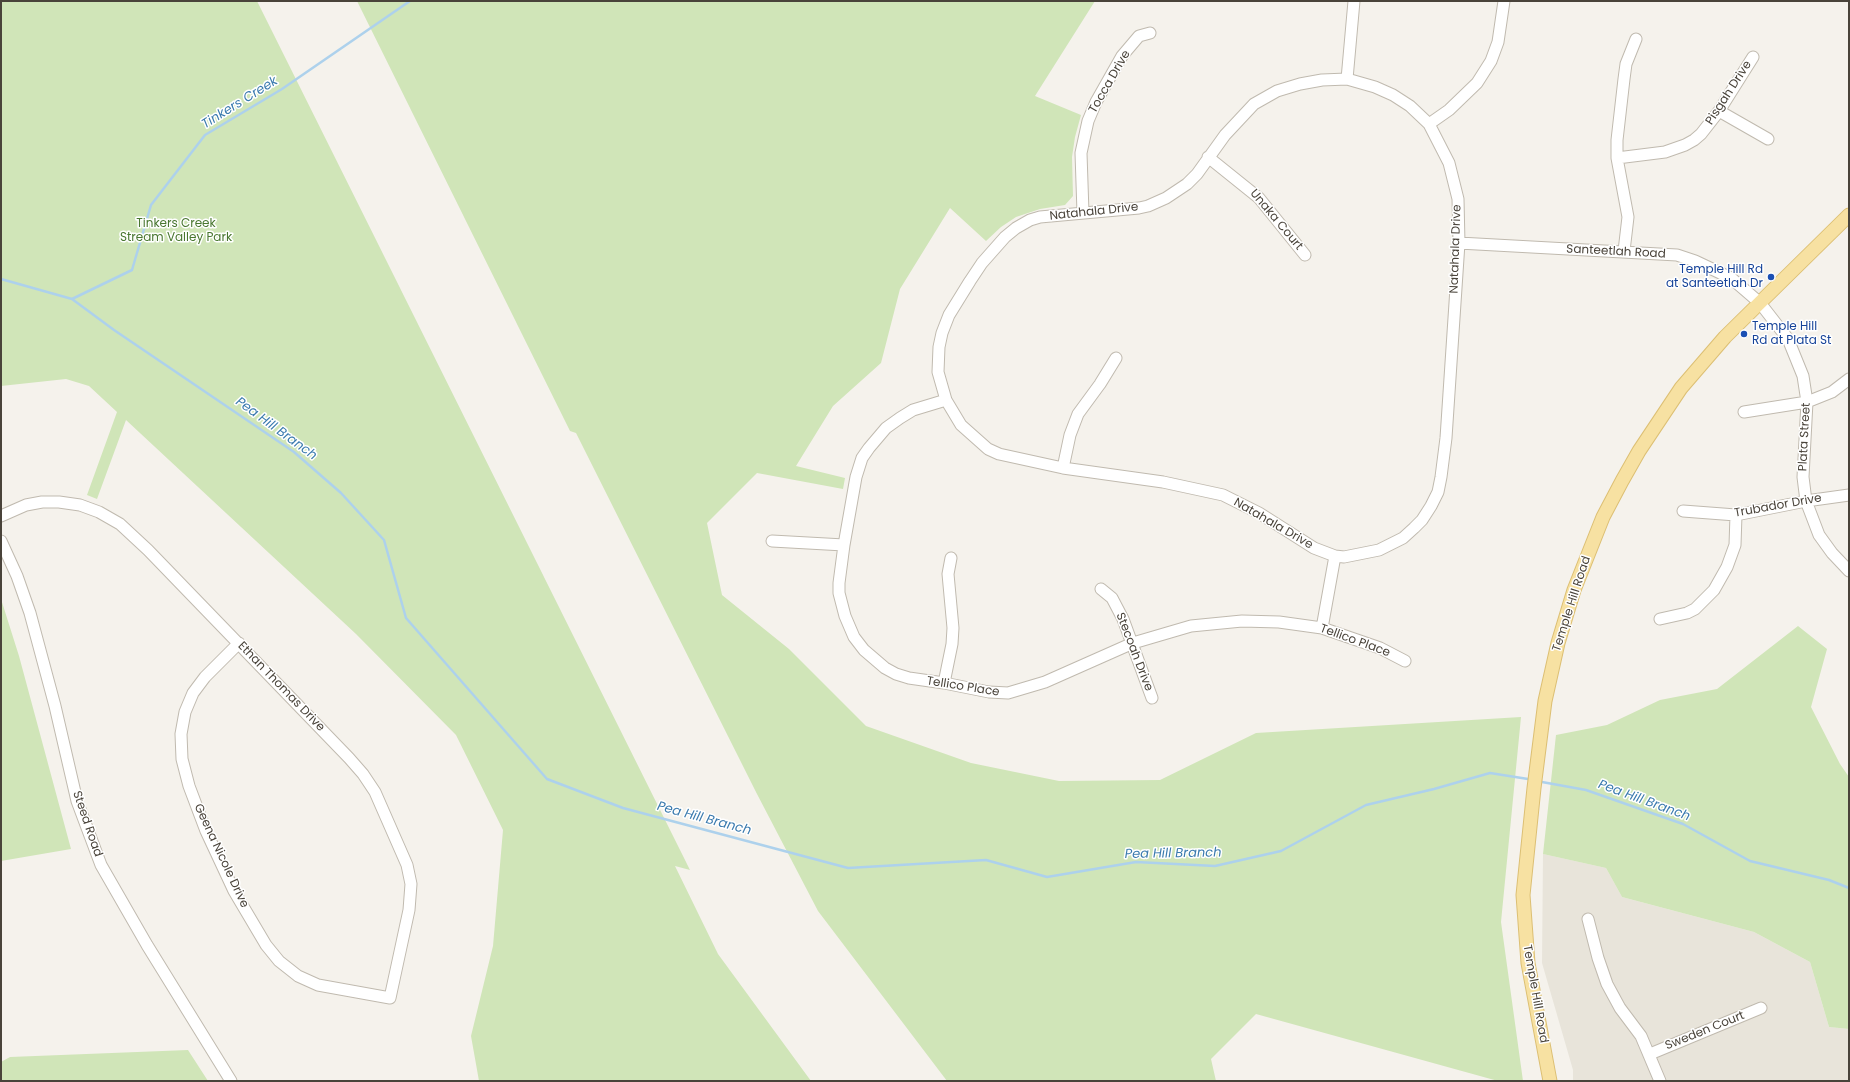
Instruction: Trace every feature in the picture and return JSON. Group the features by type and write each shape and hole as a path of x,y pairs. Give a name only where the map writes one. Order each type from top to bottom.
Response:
{"main road":[{"name":"Temple Hill Road","path":"1550,1081 1528,963 1524,895 1538,752 1545,702 1558,643 1574,590 1603,517 1638,451 1681,388 1702,362 1760,302 1849,215"}],"street":[{"path":"1346,79 1354,1"},
{"path":"1429,124 1449,110 1477,83 1484,72 1491,60 1498,42 1504,1"},
{"name":"Tocca Drive","path":"1082,213 1080,153 1088,121 1096,102 1122,56 1139,36 1150,33"},
{"path":"1624,251 1628,217 1617,158 1624,78 1628,58 1636,39"},
{"name":"Pisgah Drive","path":"1617,158 1666,152 1685,145 1701,134 1719,111 1753,58"},
{"name":"Natahala Drive","path":"1346,79 1375,87 1393,95 1410,106 1429,124 1449,163 1456,184 1458,199 1459,243 1442,477 1438,492 1422,520 1403,538 1379,550 1365,554 1344,557 1335,556 1314,548 1259,513 1223,495 1162,482 1063,468 999,454 988,449 961,425 946,400 938,372 939,347 942,333 949,315 982,263 1005,237 1016,228 1030,220 1040,217 1148,206 1166,198 1187,184 1198,174 1208,157 1240,119 1254,104 1266,96 1300,84 1322,80 1346,79"},
{"path":"1719,111 1768,139"},
{"name":"Unaka Court","path":"1208,157 1259,198 1305,255"},
{"name":"Santeetlah Road","path":"1459,243 1624,251 1677,256 1694,261 1731,278 1760,302"},
{"name":"Plata Street","path":"1760,302 1782,329 1794,350 1801,369 1807,402 1803,477 1806,501 1818,535 1849,571"},
{"path":"1063,468 1070,435 1078,414 1100,384 1116,358"},
{"path":"1744,412 1807,402 1832,392 1849,379"},
{"name":"Tellico Place","path":"946,400 913,410 886,428 862,458 856,477 844,545 839,593 845,616 858,643 874,660 896,674 909,678 989,692 1018,692 1045,682 1133,643 1191,626 1225,622 1279,622 1322,628 1380,648 1405,661"},
{"name":"Trubador Drive","path":"1682,511 1736,516 1806,501 1849,495"},
{"name":"Ethan Thomas Drive","path":"1,516 26,506 42,502 59,502 80,505 99,512 120,524 148,550 363,774 375,792 408,865 411,884 410,910 390,998"},
{"path":"1660,619 1687,613 1698,606 1714,590 1727,567 1735,545 1736,516"},
{"name":"Steed Road","path":"1,541 17,576 30,613 56,706 76,795 101,865 147,945 231,1081"},
{"path":"772,541 844,545"},
{"path":"1322,628 1335,556"},
{"path":"944,683 952,644 953,628 948,574 951,558"},
{"name":"Stecoah Drive","path":"1101,588 1115,603 1133,643 1152,698"},
{"name":"Geena Nicole Drive","path":"238,643 205,677 193,693 185,712 181,734 182,759 189,786 206,831 234,891 266,945 279,961 298,976 318,985 390,998"},
{"path":"1588,919 1606,984 1620,1008 1641,1036 1650,1054 1660,1081"},
{"name":"Sweden Court","path":"1650,1054 1761,1008"}],"shaded area":[{"path":"1543,854 1606,868 1622,897 1754,932 1810,962 1829,1027 1849,1029 1849,1081 1573,1081 1573,1070 1542,963"}],"green space":[{"name":"Tinkers Creek Stream Valley Park","path":"1,1 257,1 690,870 675,866 718,954 811,1081 479,1081 471,1036 493,946 503,830 456,735 356,634 126,420 97,499 87,495 117,412 89,386 66,379 1,386"},
{"path":"357,1 1095,1 1035,96 1081,115 1075,137 1072,157 1073,196 1065,205 1040,209 1016,217 1001,227 986,241 950,208 900,289 881,363 833,406 796,466 845,478 843,489 757,473 707,523 722,595 789,649 866,726 971,763 1059,781 1160,780 1256,733 1521,717 1501,922 1523,1081 1498,1081 1256,1014 1211,1059 1216,1081 947,1081 818,911 757,794 576,433 570,431"},
{"path":"1,599 19,656 71,849 1,861"},
{"path":"1798,626 1827,649 1811,707 1840,764 1849,777 1849,1029 1829,1027 1810,962 1754,932 1622,897 1606,868 1543,854 1556,735 1607,725 1660,700 1717,689"},
{"path":"188,1050 208,1081 1,1081 1,1062 10,1057"}],"waterway":[{"name":"Tinkers Creek","path":"1,279 72,299 132,270 151,205 205,135 282,89 410,1"},
{"name":"Pea Hill Branch","path":"72,299 114,330 294,452 341,493 384,540 406,618 547,779 623,808 848,868 986,860 1047,877 1136,862 1215,866 1281,851 1366,805 1434,789 1490,773 1528,779"},
{"name":"Pea Hill Branch","path":"1542,782 1586,790 1683,824 1750,861 1829,880 1849,888"}],"place":[{"name":"Temple Hill Rd at Santeetlah Dr","path":"1771,277"},
{"name":"Temple Hill Rd at Plata St","path":"1744,334"}]}
